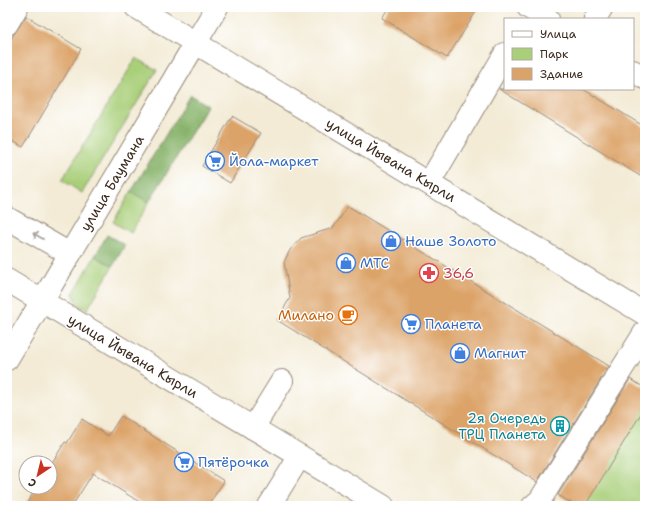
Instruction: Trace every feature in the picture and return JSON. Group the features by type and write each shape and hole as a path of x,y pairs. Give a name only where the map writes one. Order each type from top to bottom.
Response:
{"main road":[{"path":"7,24 17,7"},
{"name":"улица Йывана Кырли","path":"136,7 645,314"},
{"name":"улица Баумана","path":"7,359 217,7"},
{"path":"596,18 602,7"},
{"path":"429,183 504,56"},
{"path":"634,72 645,78"},
{"path":"7,218 70,254"},
{"name":"улица Йывана Кырли","path":"7,280 382,506"},
{"path":"533,506 540,500 645,332"},
{"path":"253,428 282,380"},
{"path":"269,506 300,456"}],"green space":[{"path":"136,58 157,70 82,193 62,180"},
{"path":"190,95 208,106 149,202 131,192"},
{"path":"131,192 149,202 131,233 113,222"},
{"path":"107,235 125,245 113,266 95,256"},
{"path":"95,256 113,266 87,310 79,305 73,294"},
{"path":"645,391 645,506 576,506"}],"building":[{"path":"389,7 479,7 447,58 382,18"},
{"path":"26,16 81,49 23,147 7,138 7,45"},
{"path":"499,89 585,90 645,127 645,179"},
{"path":"232,116 261,133 230,183 202,166"},
{"name":"Планета","path":"348,206 609,366 537,482 277,320 290,298 284,262 290,250 301,238 333,228"},
{"path":"630,379 645,388 645,407 585,506 576,506 558,495"},
{"path":"121,416 224,481 208,506 146,506 93,473 72,506 25,506 32,495 58,495 57,455 65,442 67,443 82,419 108,436"}],"place":[{"name":"Йола-маркет","path":"215,161"},
{"name":"Наше Золото","path":"391,241"},
{"name":"МТС","path":"346,263"},
{"name":"36,6","path":"429,273"},
{"name":"Милано","path":"348,315"},
{"name":"Планета","path":"411,324"},
{"name":"Магнит","path":"460,353"},
{"name":"2я Очередь ТРЦ Планета","path":"560,426"},
{"name":"Пятёрочка","path":"184,462"}]}
